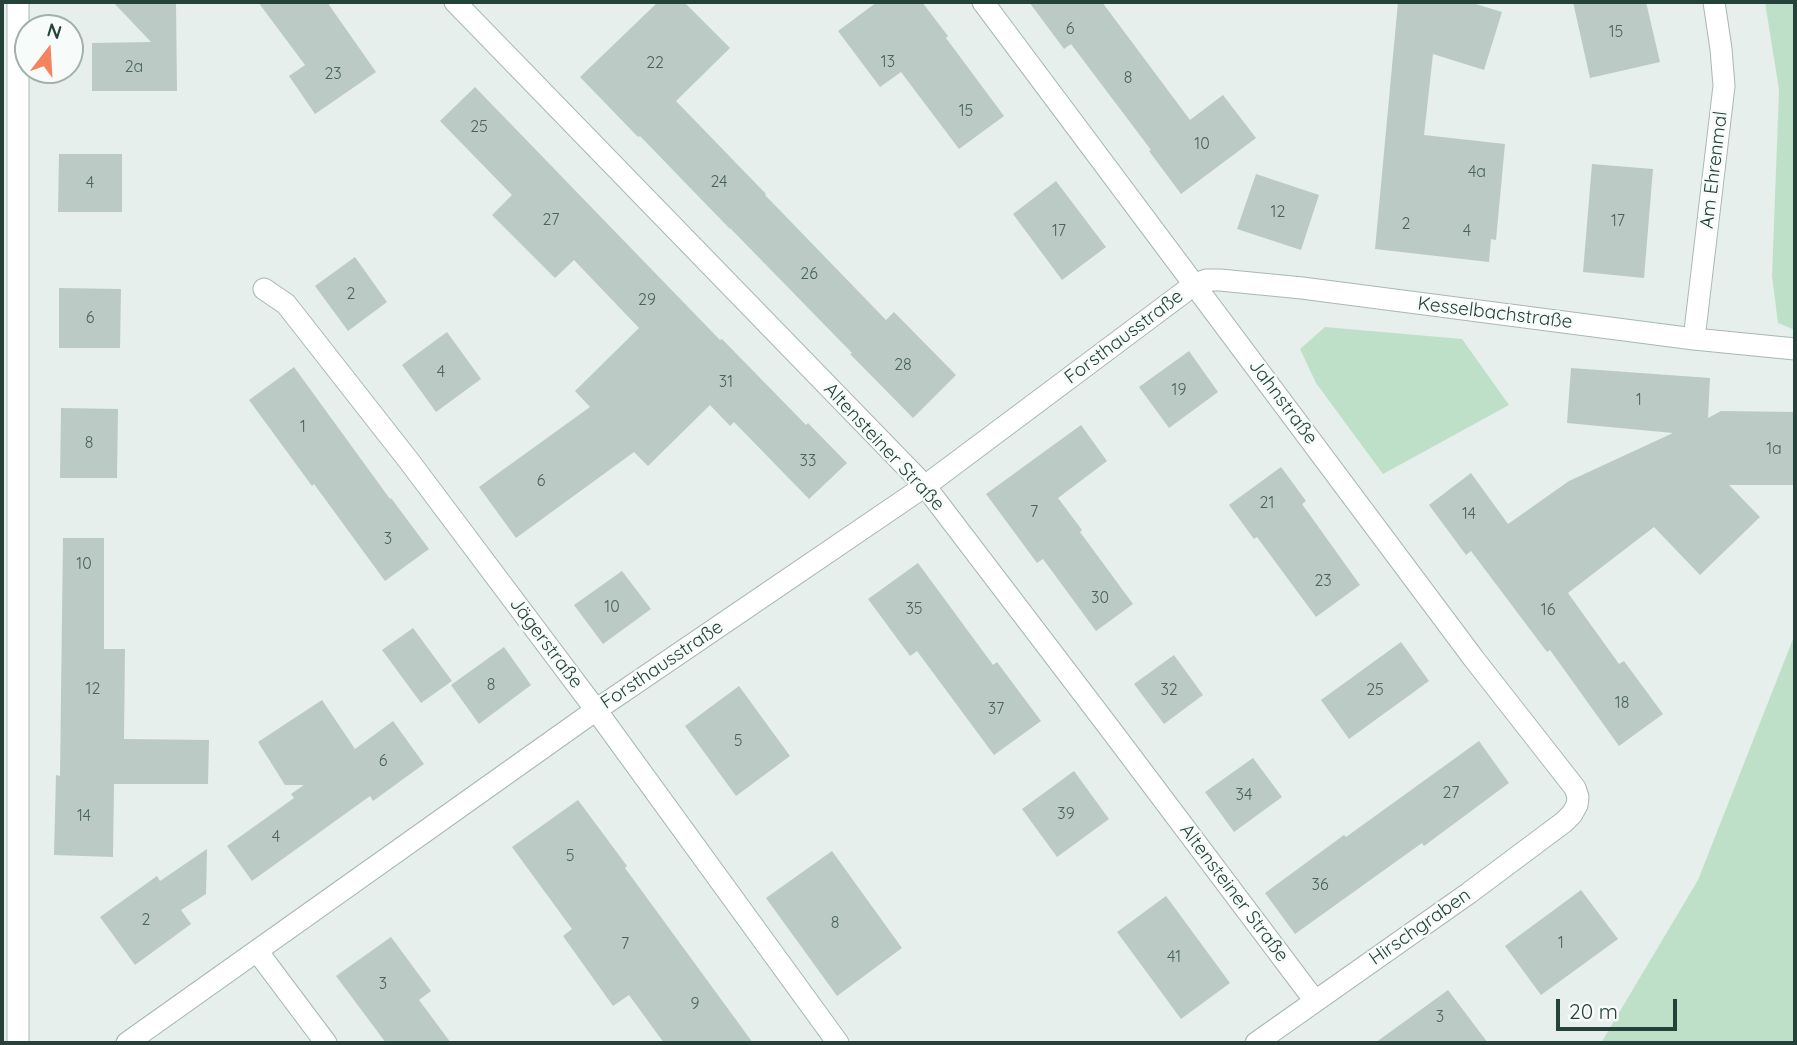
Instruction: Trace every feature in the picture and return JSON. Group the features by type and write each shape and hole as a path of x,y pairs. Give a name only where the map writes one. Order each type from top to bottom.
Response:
{"street":[{"path":"18,2 18,1043"},
{"name":"Altensteiner Straße","path":"455,2 925,486 1315,1001"},
{"name":"Jahnstraße","path":"983,2 1474,659 1575,788 1577,805"},
{"name":"Am Ehrenmal","path":"1694,339 1724,86 1714,2"},
{"name":"Kesselbachstraße","path":"1195,284 1206,280 1220,280 1302,288 1694,339 1795,349"},
{"name":"Forsthausstraße","path":"127,1043 596,709 925,486 1195,284"},
{"name":"Jägerstraße","path":"264,289 285,304 401,450 596,709 838,1043"},
{"name":"Hirschgraben","path":"1256,1043 1469,893 1564,822 1577,805"},
{"path":"257,951 326,1043"}],"green space":[{"path":"1765,2 1795,2 1795,330 1778,323 1772,276 1779,90"},
{"path":"1325,327 1462,339 1509,405 1383,474 1316,383 1300,349"},
{"path":"1795,634 1795,1043 1601,1043 1698,880"}],"building":[{"path":"113,2 176,2 177,91 92,91 92,43 151,42"},
{"path":"258,2 327,2 376,72 315,114 289,76 305,65"},
{"path":"658,2 684,2 730,48 676,101 886,320 894,312 956,375 913,418 580,77"},
{"path":"877,2 922,2 1004,116 959,149 901,72 880,87 838,31"},
{"path":"1029,2 1102,2 1190,120 1223,95 1256,138 1181,194 1071,44 1064,49"},
{"path":"1398,2 1469,2 1502,12 1484,70 1433,54 1424,135 1505,144 1496,240 1491,239 1489,262 1375,249"},
{"path":"1573,2 1646,2 1660,62 1590,78"},
{"path":"475,87 720,340 722,339 847,463 809,499 734,422 730,426 710,405 648,466 634,452 516,538 479,487 590,407 575,391 639,328 574,260 555,278 492,215 512,195 440,121"},
{"path":"59,154 122,154 122,212 58,212"},
{"path":"1592,164 1653,169 1644,278 1583,272"},
{"path":"1256,174 1319,195 1301,250 1237,229"},
{"path":"1056,181 1106,247 1062,280 1013,214"},
{"path":"355,257 387,302 348,331 315,286"},
{"path":"59,288 121,289 120,348 59,348"},
{"path":"447,332 481,379 436,412 402,365"},
{"path":"1189,351 1218,392 1169,428 1139,387"},
{"path":"294,367 429,549 385,581 249,400"},
{"path":"1571,368 1710,378 1708,418 1721,411 1795,412 1795,485 1729,485 1760,517 1700,575 1654,527 1568,593 1619,664 1624,661 1663,714 1619,746 1550,650 1547,652 1471,551 1466,555 1429,505 1471,473 1508,524 1569,481 1673,433 1567,423"},
{"path":"61,408 118,409 117,478 60,478"},
{"path":"1081,425 1107,461 1058,498 1133,604 1096,631 1043,559 1037,563 986,494"},
{"path":"1281,467 1306,501 1302,504 1360,585 1316,617 1257,537 1254,539 1229,505"},
{"path":"63,538 104,538 104,649 125,649 124,739 209,740 208,784 114,784 113,857 54,855 56,775 60,776"},
{"path":"918,563 993,665 997,662 1041,721 994,755 917,651 910,656 868,599"},
{"path":"622,571 651,609 603,644 574,605"},
{"path":"413,628 452,681 421,703 382,650"},
{"path":"1401,642 1429,681 1349,739 1321,700"},
{"path":"504,647 531,685 479,724 451,685"},
{"path":"1174,655 1203,695 1164,724 1134,684"},
{"path":"739,686 790,756 736,796 685,726"},
{"path":"322,700 355,749 393,721 424,764 373,801 370,796 252,881 227,846 294,798 291,794 304,785 285,785 258,742"},
{"path":"1479,741 1509,783 1424,846 1422,843 1295,934 1265,893"},
{"path":"1253,758 1282,797 1234,832 1205,792"},
{"path":"1074,771 1109,819 1057,857 1022,809"},
{"path":"578,800 753,1043 664,1043 629,995 613,1006 563,936 572,929 512,847"},
{"path":"207,849 206,894 181,910 191,924 135,965 100,917 157,876 160,881"},
{"path":"832,851 902,948 837,996 766,898"},
{"path":"1581,890 1618,939 1541,995 1505,946"},
{"path":"1166,896 1230,983 1181,1019 1117,932"},
{"path":"391,937 431,991 419,1000 451,1043 386,1043 336,976"},
{"path":"1448,990 1488,1043 1375,1043"}]}
